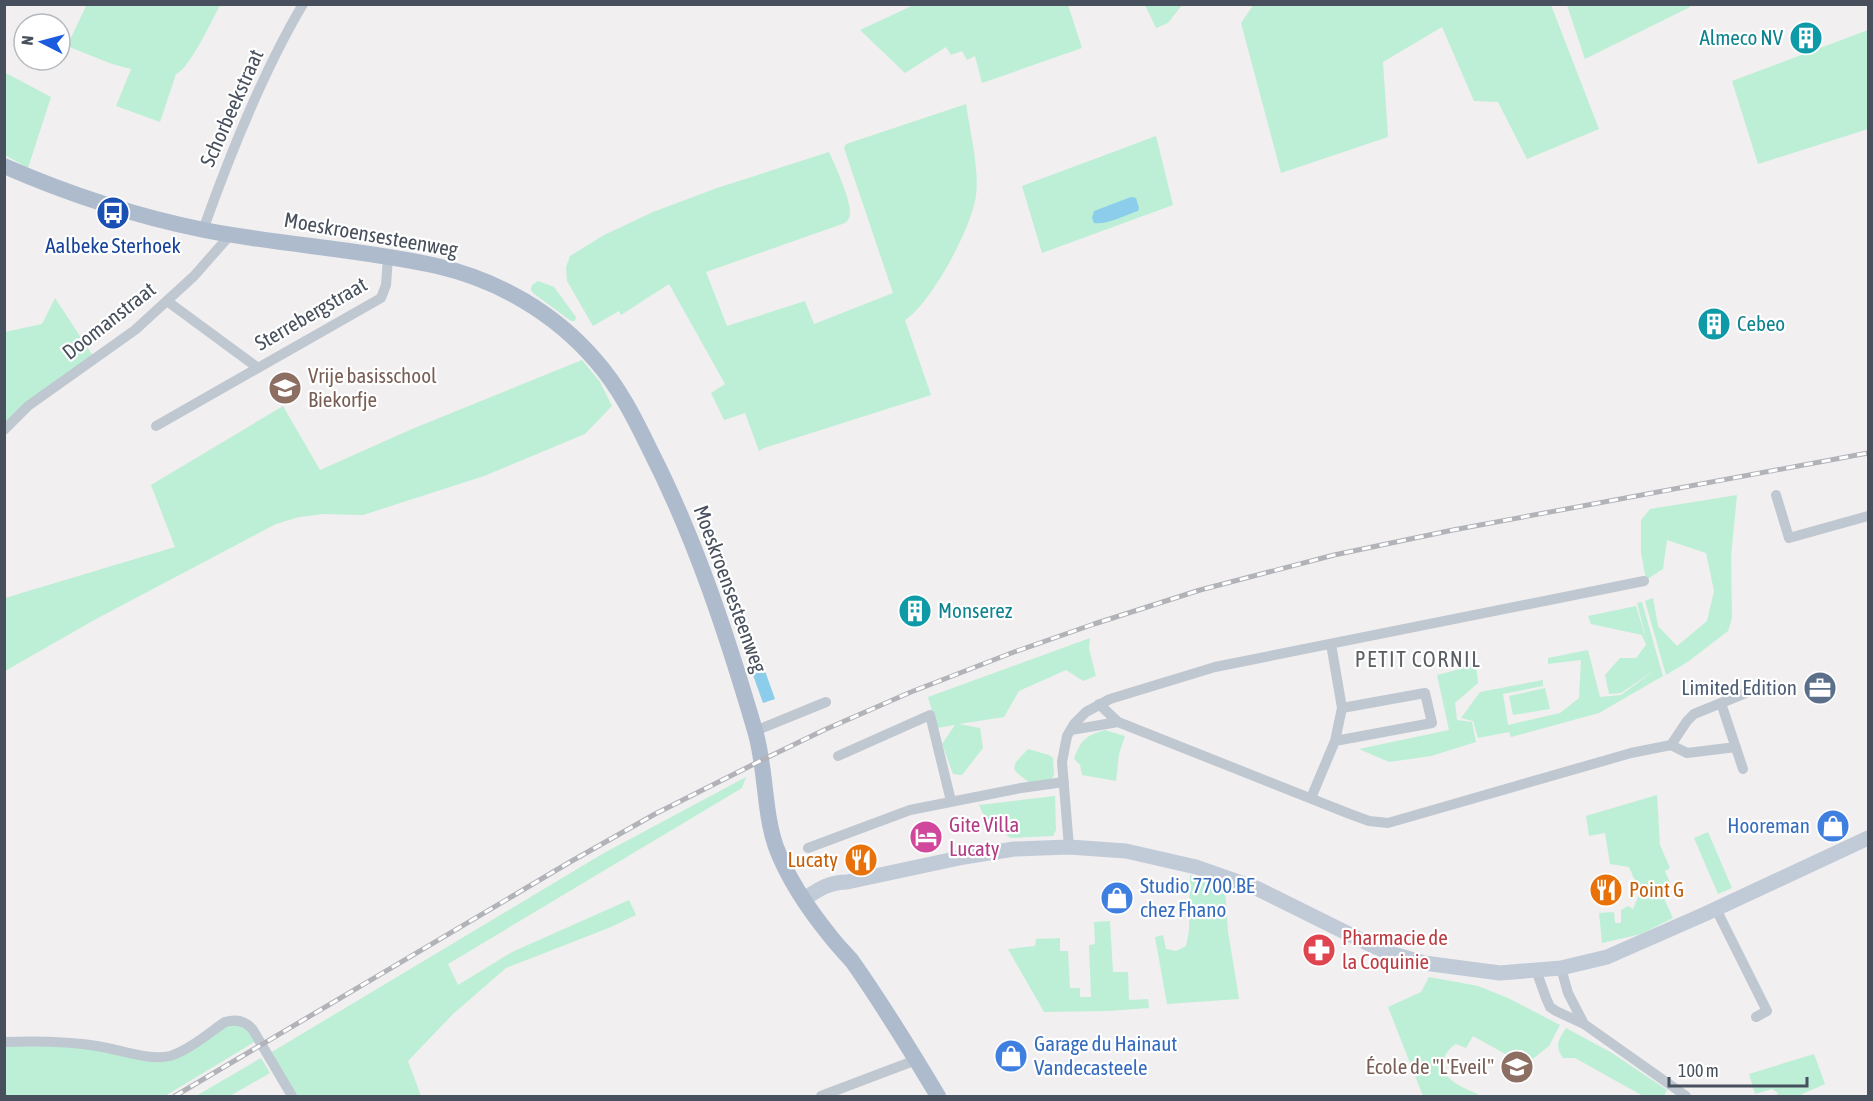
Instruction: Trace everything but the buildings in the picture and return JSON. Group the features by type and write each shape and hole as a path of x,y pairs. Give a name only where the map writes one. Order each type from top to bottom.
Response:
{"main road":[{"name":"Moeskroensesteenweg","path":"4,166 78,197 203,230 388,257 456,272 492,284 547,314 584,348 603,370 630,410 665,479 693,545 755,731 763,765 773,837 783,861 807,904 850,960 938,1096"},
{"path":"807,904 827,884 963,857 1014,849 1069,847 1126,851 1211,871 1256,888 1369,944 1424,963 1500,972 1536,970 1561,968 1607,957 1869,838"}],"street":[{"name":"Schorbeekstraat","path":"203,230 250,108 303,4"},
{"name":"Doomanstraat","path":"4,430 28,406 135,330 194,276 231,234"},
{"name":"Sterrebergstraat","path":"156,426 381,298 386,285 388,257"},
{"name":"Sterrebergstraat","path":"167,301 258,368"},
{"path":"1776,495 1789,538 1869,516"},
{"path":"1069,847 1062,762 1064,749 1071,730 1086,712 1099,704 1215,667 1644,581"},
{"path":"1311,798 1335,741 1342,708 1330,644"},
{"path":"1671,745 1694,714 1758,688"},
{"path":"1335,741 1432,723 1425,693 1342,708"},
{"path":"755,731 826,702"},
{"path":"1099,704 1118,722 1369,821 1388,823 1618,756 1671,745 1687,753 1736,747"},
{"path":"1721,704 1743,769"},
{"path":"838,756 930,715 951,801"},
{"path":"1071,730 1118,722"},
{"path":"808,848 891,816 951,801 1064,782"},
{"path":"1716,909 1767,1011 1755,1017"},
{"path":"1561,968 1568,993 1584,1024"},
{"path":"1536,970 1550,1006 1584,1024 1686,1096"},
{"path":"4,1042 67,1042 147,1055 168,1056 180,1052 225,1022 232,1020 243,1022 253,1030 292,1096"},
{"path":"821,1096 916,1059"}],"green space":[{"path":"87,4 220,5 188,63 176,74 160,122 116,106 131,69 72,48 72,36"},
{"path":"916,4 1068,5 1082,48 982,83 975,56 967,60 962,51 951,55 946,47 905,73 860,30"},
{"path":"1254,4 1551,5 1599,129 1527,159 1498,102 1474,101 1442,27 1383,62 1388,137 1281,173 1241,23"},
{"path":"1145,5 1182,5 1168,23 1156,28"},
{"path":"1567,5 1690,5 1585,59"},
{"path":"1868,30 1868,129 1758,164 1732,81"},
{"path":"4,72 51,97 28,168 5,155"},
{"path":"966,104 977,179 975,201 965,230 948,266 926,299 905,320 931,395 759,451 745,413 724,420 711,393 725,384 669,284 621,315 619,311 593,326 567,281 566,267 570,256 604,235 653,212 717,188 829,152 846,193 850,209 849,218 845,223 706,272 727,326 805,301 814,324 893,293 844,148 846,144"},
{"path":"1156,136 1173,205 1042,253 1022,186"},
{"path":"538,281 554,287 576,317 575,321 571,321 533,293 532,285"},
{"path":"55,298 93,356 5,424 5,332 42,324"},
{"path":"582,360 600,382 612,406 585,434 484,476 363,515 323,514 299,517 276,524 96,619 5,671 5,598 175,547 151,485 283,406 320,470 412,429"},
{"path":"1737,495 1731,556 1732,618 1728,631 1689,661 1666,675 1645,601 1653,598 1658,626 1677,646 1707,621 1714,591 1706,553 1667,540 1663,569 1646,580 1641,552 1641,520 1650,509"},
{"path":"1642,602 1663,676 1599,713 1511,737 1509,732 1478,738 1473,721 1461,718 1480,692 1543,680 1543,686 1503,694 1508,725 1560,713 1579,698 1581,660 1548,664 1548,658 1588,650 1600,697 1621,695 1655,670 1621,693 1609,694 1605,675 1620,658 1636,658 1646,645 1642,635 1591,624 1588,616 1636,606 1647,642 1637,603"},
{"path":"1090,638 1089,649 1096,676 1083,681 1066,670 1019,691 1004,717 959,724 980,728 983,748 962,775 953,774 942,744 955,725 937,728 928,697"},
{"path":"1476,665 1478,683 1455,703 1457,720 1472,722 1476,742 1431,756 1389,762 1359,749 1449,730 1437,675"},
{"path":"1545,688 1550,709 1513,715 1509,696"},
{"path":"1105,730 1125,736 1119,754 1116,781 1082,775 1080,765 1074,759 1085,740"},
{"path":"1028,749 1053,758 1054,775 1052,779 1031,784 1016,772 1014,768 1016,762"},
{"path":"746,777 742,788 448,964 458,985 512,952 629,900 636,915 506,968 453,1014 408,1061 421,1096 294,1096 270,1053 604,853"},
{"path":"1657,795 1660,845 1670,868 1665,871 1670,883 1660,890 1673,918 1641,934 1602,943 1599,913 1614,912 1615,923 1621,923 1621,910 1628,906 1633,909 1640,892 1629,867 1610,864 1605,833 1589,836 1586,816"},
{"path":"1055,796 1056,830 1053,836 1010,838 983,814 979,805"},
{"path":"1708,832 1732,888 1718,894 1694,838"},
{"path":"1190,875 1223,886 1225,889 1228,931 1239,999 1167,1004 1155,937 1163,935 1166,949 1176,951 1186,946 1189,931"},
{"path":"1110,921 1113,972 1128,972 1129,1000 1148,999 1149,1008 1044,1012 1008,949 1035,946 1036,939 1060,938 1060,951 1068,951 1070,988 1080,988 1080,997 1091,997 1089,945 1095,944 1094,922"},
{"path":"1429,977 1478,986 1508,998 1560,1025 1549,1046 1525,1065 1473,1036 1466,1048 1456,1044 1448,1050 1445,1057 1443,1066 1445,1073 1455,1083 1482,1096 1423,1096 1388,1007 1421,992"},
{"path":"232,1023 245,1027 256,1041 165,1096 5,1096 5,1039 169,1058"},
{"path":"1566,1028 1612,1053 1667,1090 1664,1096 1643,1096 1575,1058 1563,1058 1558,1046"},
{"path":"1814,1054 1825,1084 1798,1096 1776,1096 1778,1093 1772,1089 1755,1094 1749,1074"},
{"path":"261,1058 270,1073 230,1096 196,1096"}],"water":[{"path":"1131,197 1136,198 1138,211 1111,221 1094,223 1092,218 1094,211"},
{"path":"754,640 775,699 763,703 742,644"}],"railway":[{"path":"175,1096 655,814 824,730 911,692 1014,652 1200,590 1334,555 1453,530 1868,453"}],"place":[{"name":"Almeco NV","path":"1806,38"},
{"name":"Aalbeke Sterhoek","path":"113,213"},
{"name":"Cebeo","path":"1714,324"},
{"name":"Vrije basisschool Biekorfje","path":"285,388"},
{"name":"Monserez","path":"915,611"},
{"name":"Limited Edition","path":"1820,688"},
{"name":"Hooreman","path":"1833,826"},
{"name":"Gite Villa Lucaty","path":"926,837"},
{"name":"Lucaty","path":"861,860"},
{"name":"Point G","path":"1606,890"},
{"name":"Studio 7700.BE chez Fhano","path":"1117,898"},
{"name":"Pharmacie de la Coquinie","path":"1319,950"},
{"name":"Garage du Hainaut Vandecasteele","path":"1011,1056"},
{"name":"École de \"L'Eveil\"","path":"1517,1067"}],"district":[{"name":"PETIT CORNIL","path":"1418,659"}]}
